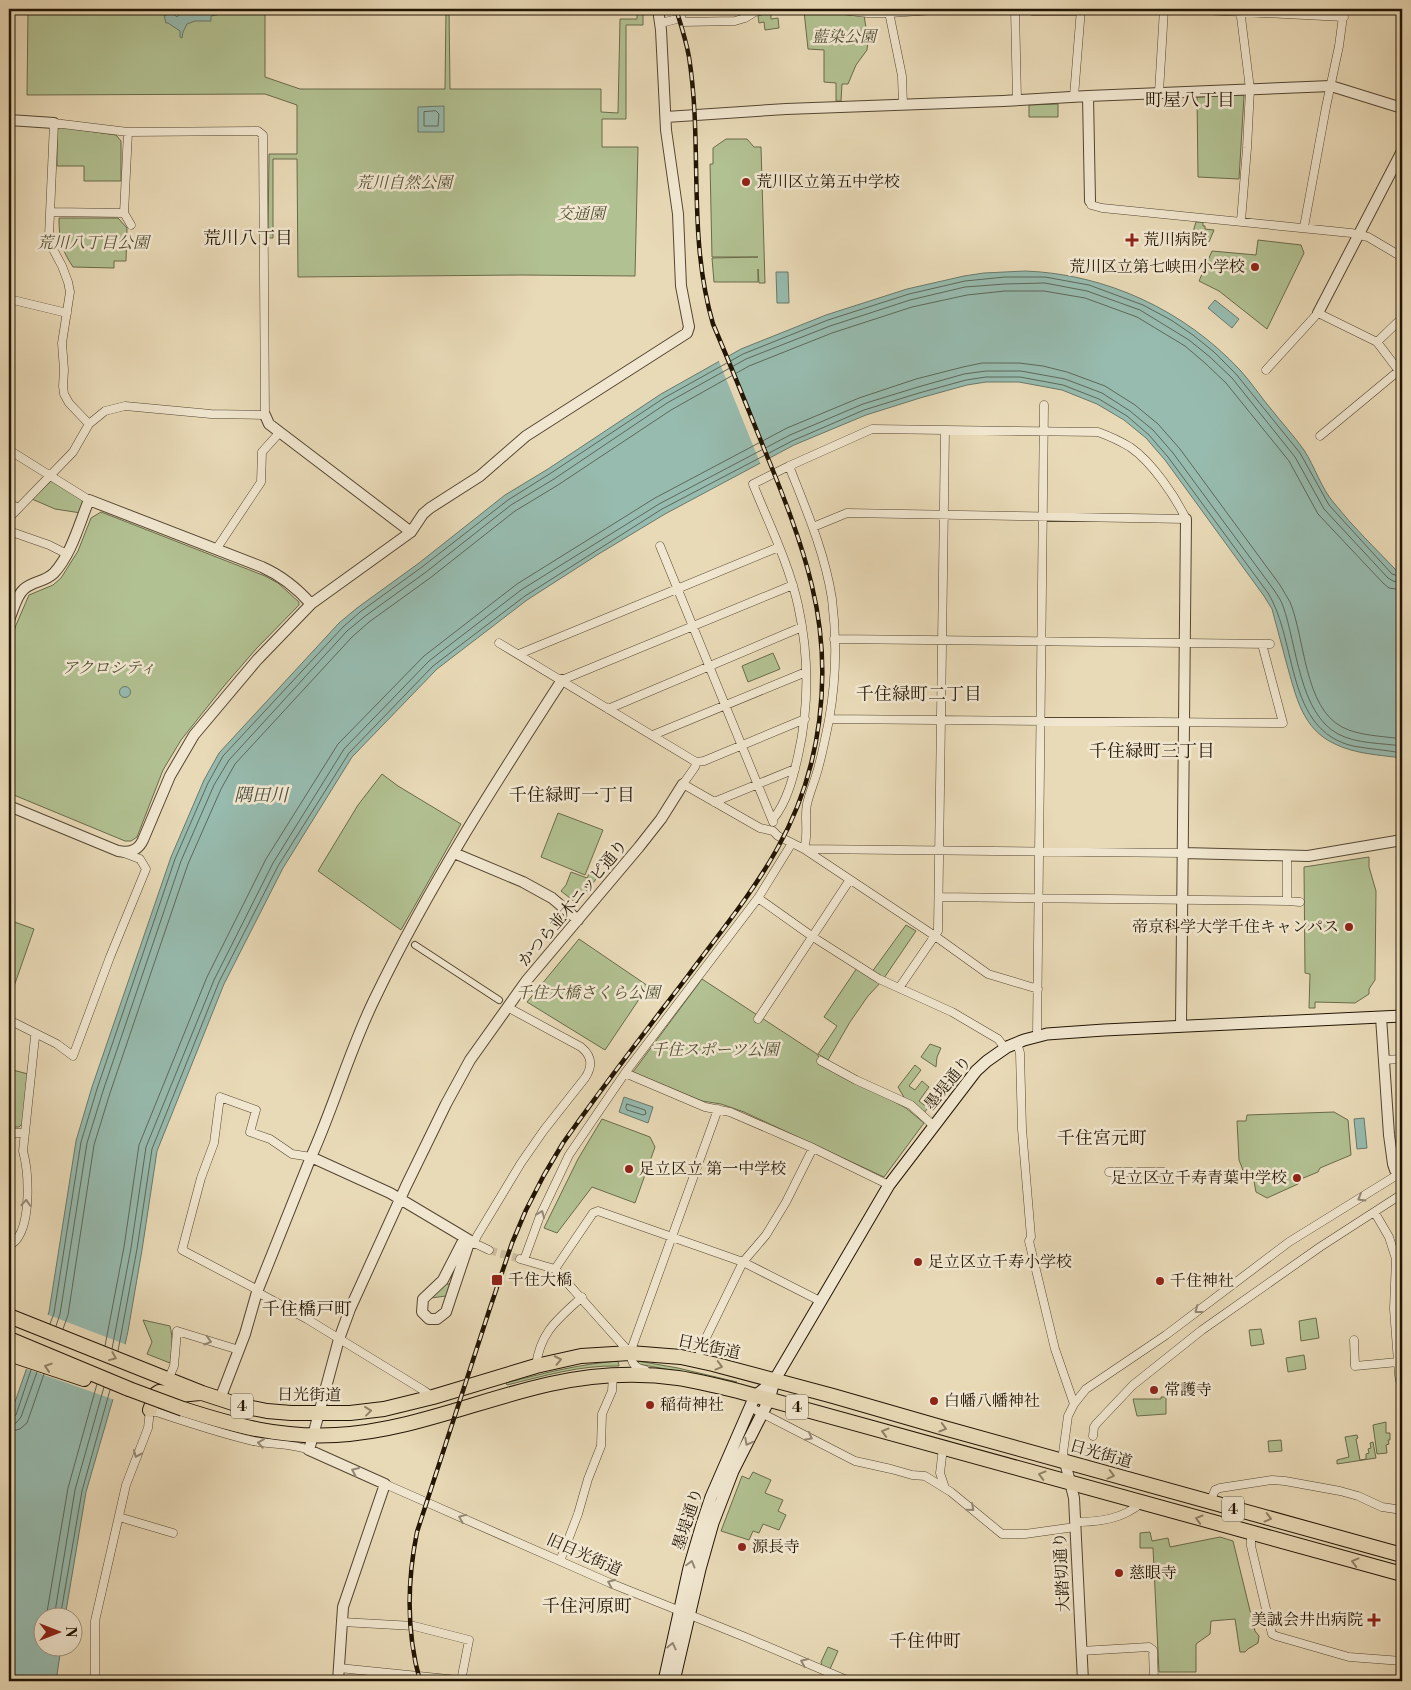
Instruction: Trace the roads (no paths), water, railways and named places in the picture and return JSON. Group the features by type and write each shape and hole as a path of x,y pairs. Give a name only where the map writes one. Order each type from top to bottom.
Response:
{"highway":[{"name":"日光街道","path":"9,1316 202,1393 267,1411 319,1414 384,1409 433,1397 536,1366 581,1356 630,1353 656,1354 698,1360 1402,1555"},
{"name":"4","path":"9,1339 128,1389 183,1409 256,1430 314,1436 392,1428 548,1385 590,1378 613,1376 678,1378 710,1384 753,1401 769,1400 1402,1574"},
{"name":"4","path":"9,1354 98,1383 128,1389"},
{"path":"150,1410 156,1394 159,1392 179,1395 202,1393"}],"main road":[{"name":"墨堤通り","path":"664,1681 684,1613 732,1471 763,1413 774,1381 889,1185 976,1071 987,1060 1005,1048 1037,1036 1104,1030 1402,1016"},
{"name":"墨堤通り","path":"674,1681 689,1568 702,1524 720,1476 753,1401 774,1381"}],"street":[{"path":"118,851 133,851 140,846 170,776 194,735 257,660 312,604 411,532 423,514 430,508 480,476 526,436 688,333 689,327 681,286 677,205 666,117 661,24 658,9"},
{"path":"678,9 683,22 735,21 745,18 760,9"},
{"path":"832,9 867,13 949,9"},
{"path":"1015,9 1017,100"},
{"path":"1024,9 1032,11 1081,10 1074,96"},
{"path":"1159,92 1164,9"},
{"path":"1183,9 1344,13 1304,227"},
{"path":"1240,10 1250,89 1241,221"},
{"path":"891,11 902,76 903,105"},
{"path":"661,24 681,18"},
{"path":"666,117 786,109 1331,86 1402,108"},
{"path":"1088,96 1091,205 1102,208 1360,234 1402,257"},
{"path":"9,120 54,123 128,132 258,131 264,136 265,415 269,424 411,532"},
{"path":"54,123 49,236 62,266 70,292 62,343 63,386 68,403 89,424"},
{"path":"128,132 124,213 131,225"},
{"path":"1266,370 1318,313 1402,151"},
{"path":"51,212 124,213"},
{"path":"9,299 67,313"},
{"path":"1318,313 1377,342 1401,370 1320,436"},
{"path":"1377,342 1402,318"},
{"path":"1037,1036 1044,405"},
{"path":"9,518 73,452 89,424 105,410 125,406 210,414 265,415"},
{"path":"773,819 780,812 795,769 805,719 807,700 806,647 793,585 753,484 789,466 872,430 1098,432 1116,439 1132,448 1157,474 1186,519 1181,1026"},
{"path":"899,988 938,931 945,431"},
{"path":"217,548 261,482 262,452 280,432"},
{"path":"9,450 89,500 217,548 280,576 312,604"},
{"path":"789,466 812,526 826,572 832,600 834,639 834,679 829,719 820,763 807,806 807,835 804,849"},
{"path":"9,620 21,592 28,586 50,576 67,554 89,500"},
{"path":"9,503 18,508"},
{"path":"812,526 847,513 1186,519"},
{"path":"9,531 49,545 67,554"},
{"path":"660,546 773,819 773,831"},
{"path":"519,654 779,547"},
{"path":"220,1399 245,1334 258,1291 351,1052 376,996 454,853 562,680 793,585"},
{"path":"608,709 802,628"},
{"path":"829,719 1283,723 1266,644 834,639"},
{"path":"499,643 696,762 704,761 805,719"},
{"path":"653,735 806,672"},
{"path":"696,762 695,767 683,784 760,828 773,831 778,836 804,849 935,936 988,974 1038,989"},
{"path":"714,802 795,769"},
{"name":"かつら並木ニッピ通り","path":"309,1450 339,1339 355,1298 400,1198 470,1060 509,1008 527,980 661,819 683,784"},
{"path":"9,806 118,851 140,858 146,869 110,957 74,1056 57,1044 9,1020"},
{"path":"804,849 1308,856 1402,840"},
{"path":"678,1378 634,1366 630,1353 555,1269 522,1260 540,1216 569,1155 625,1073 758,898 792,843"},
{"path":"454,853 523,882 552,898 578,920"},
{"path":"1287,856 1287,901"},
{"path":"758,1019 850,881"},
{"path":"938,897 1300,902"},
{"path":"758,898 813,937 879,979 952,1012 998,1039 1005,1048"},
{"path":"415,945 499,1000"},
{"path":"471,1241 462,1243 443,1280 423,1299 422,1312 429,1319 437,1319 444,1316 468,1246 520,1163 590,1072 591,1065 587,1052 582,1047 509,1008"},
{"path":"1065,1462 1063,1453 1068,1416 1074,1404 1086,1389 1160,1340 1289,1242 1401,1174 1395,1170 1393,1164 1383,1060 1381,1017"},
{"path":"9,1247 17,1239 23,1226 26,1212 27,1165 23,1151 24,1132 37,1034"},
{"path":"1017,1043 1020,1052 1022,1129 1031,1237 1029,1241 1055,1349 1074,1404"},
{"path":"1383,1060 1402,1059"},
{"path":"821,1061 856,1080 911,1105 934,1126"},
{"path":"625,1073 705,1107 730,1112 813,1148 889,1185"},
{"path":"433,1397 258,1291 182,1250 201,1178 214,1143 220,1096 256,1110 250,1132 270,1139 292,1154 311,1157 374,1184 489,1250"},
{"path":"630,1353 718,1109"},
{"path":"9,1133 24,1132"},
{"path":"698,1360 701,1348 743,1262 766,1235 786,1202 813,1148"},
{"path":"1109,1172 1164,1172"},
{"path":"1093,1436 1094,1427 1097,1423 1132,1385 1202,1330 1402,1194"},
{"path":"555,1269 593,1213 598,1211 743,1262 820,1301"},
{"path":"1374,1213 1389,1237 1396,1259 1394,1309 1402,1391"},
{"path":"536,1366 537,1357 548,1330 553,1323 582,1297"},
{"path":"168,1380 174,1366 177,1331 239,1350"},
{"path":"1354,1340 1355,1366 1398,1362"},
{"path":"560,1561 601,1446 602,1414 612,1391 613,1376"},
{"path":"753,1401 763,1413 855,1461 912,1475 926,1476 940,1473"},
{"path":"95,1681 95,1621 126,1485 148,1428 150,1410 236,1437 275,1445 301,1447 309,1450"},
{"path":"943,1448 940,1473 946,1488"},
{"name":"旧日光街道","path":"309,1450 560,1561 849,1681"},
{"name":"大踏切通り","path":"1065,1462 1074,1498 1083,1681"},
{"path":"926,1476 946,1488 1002,1534 1025,1534 1127,1514 1141,1503"},
{"path":"1210,1502 1215,1490 1220,1488 1272,1480 1328,1488 1358,1496 1382,1507 1402,1510"},
{"path":"338,1681 345,1600 385,1484"},
{"path":"119,1518 173,1532"},
{"path":"1251,1533 1251,1546 1272,1634 1349,1657 1402,1662"},
{"path":"339,1668 464,1681 469,1640 414,1626 342,1622"},
{"path":"1081,1650 1149,1647 1153,1650 1154,1655 1154,1681"}],"water":[{"path":"185,9 217,9 217,15 211,16 211,21 195,21 187,24 182,38 180,37 180,31 166,23 164,15 171,12 177,17"},
{"path":"444,106 444,132 418,132 418,107"},
{"name":"隅田川","path":"1025,271 1055,274 1085,279 1114,288 1142,299 1169,313 1218,349 1240,370 1300,445 1325,491 1341,512 1396,570 1402,572 1402,758 1351,750 1324,738 1315,730 1297,700 1272,609 1165,460 1146,438 1124,420 1097,404 1062,390 1019,382 986,382 967,385 920,398 866,415 794,445 665,514 527,600 437,669 352,757 283,868 224,984 157,1151 128,1331 113,1399 86,1492 67,1608 32,1608 32,1658 59,1658 56,1681 9,1681 9,1419 49,1312 76,1141 92,1087 171,857 204,780 219,753 339,623 357,608 419,563 505,495 548,469 661,394 741,349 826,315 907,289 984,273"},
{"path":"776,272 788,272 789,303 777,303"},
{"path":"1215,300 1239,319 1232,328 1208,308"},
{"path":"125,686 131,692 125,698 119,692"},
{"path":"624,1097 653,1107 648,1123 619,1112"},
{"path":"1364,1118 1367,1148 1357,1149 1354,1119"}],"tunnel":[{"path":"489,1250 520,1259"}],"railway":[{"path":"420,1681 415,1662 410,1625 411,1569 417,1532 512,1243 526,1210 563,1143 734,914 757,882 777,849 792,819 804,787 813,754 819,720 822,687 822,653 818,619 808,569 785,501 713,324 705,291 698,224 693,90 688,51 676,9"}],"place":[{"name":"荒川区立第五中学校","path":"746,182"},
{"name":"荒川病院","path":"1132,240"},
{"name":"荒川区立第七峡田小学校","path":"1255,267"},
{"name":"帝京科学大学千住キャンパス","path":"1349,927"},
{"name":"足立区立 第一中学校","path":"629,1169"},
{"name":"足立区立千寿青葉中学校","path":"1297,1178"},
{"name":"足立区立千寿小学校","path":"918,1262"},
{"name":"千住大橋","path":"497,1280"},
{"name":"千住神社","path":"1160,1281"},
{"name":"常護寺","path":"1154,1390"},
{"name":"白幡八幡神社","path":"934,1401"},
{"name":"稲荷神社","path":"650,1405"},
{"name":"源長寺","path":"742,1547"},
{"name":"慈眼寺","path":"1119,1573"},
{"name":"美誠会井出病院","path":"1374,1620"}],"district":[{"name":"町屋八丁目","path":"1190,100"},
{"name":"荒川八丁目","path":"248,238"},
{"name":"千住緑町二丁目","path":"919,694"},
{"name":"千住緑町三丁目","path":"1152,751"},
{"name":"千住緑町一丁目","path":"572,795"},
{"name":"千住宮元町","path":"1102,1138"},
{"name":"千住橋戸町","path":"307,1309"},
{"name":"千住河原町","path":"587,1606"},
{"name":"千住仲町","path":"925,1641"}],"park label":[{"name":"藍染公園","path":"844,37"},
{"name":"荒川自然公園","path":"404,183"},
{"name":"交通園","path":"581,214"},
{"name":"荒川八丁目公園","path":"93,243"},
{"name":"アクロシティ","path":"109,668"},
{"name":"千住大橋さくら公園","path":"588,993"},
{"name":"千住スポーツ公園","path":"715,1050"}]}
